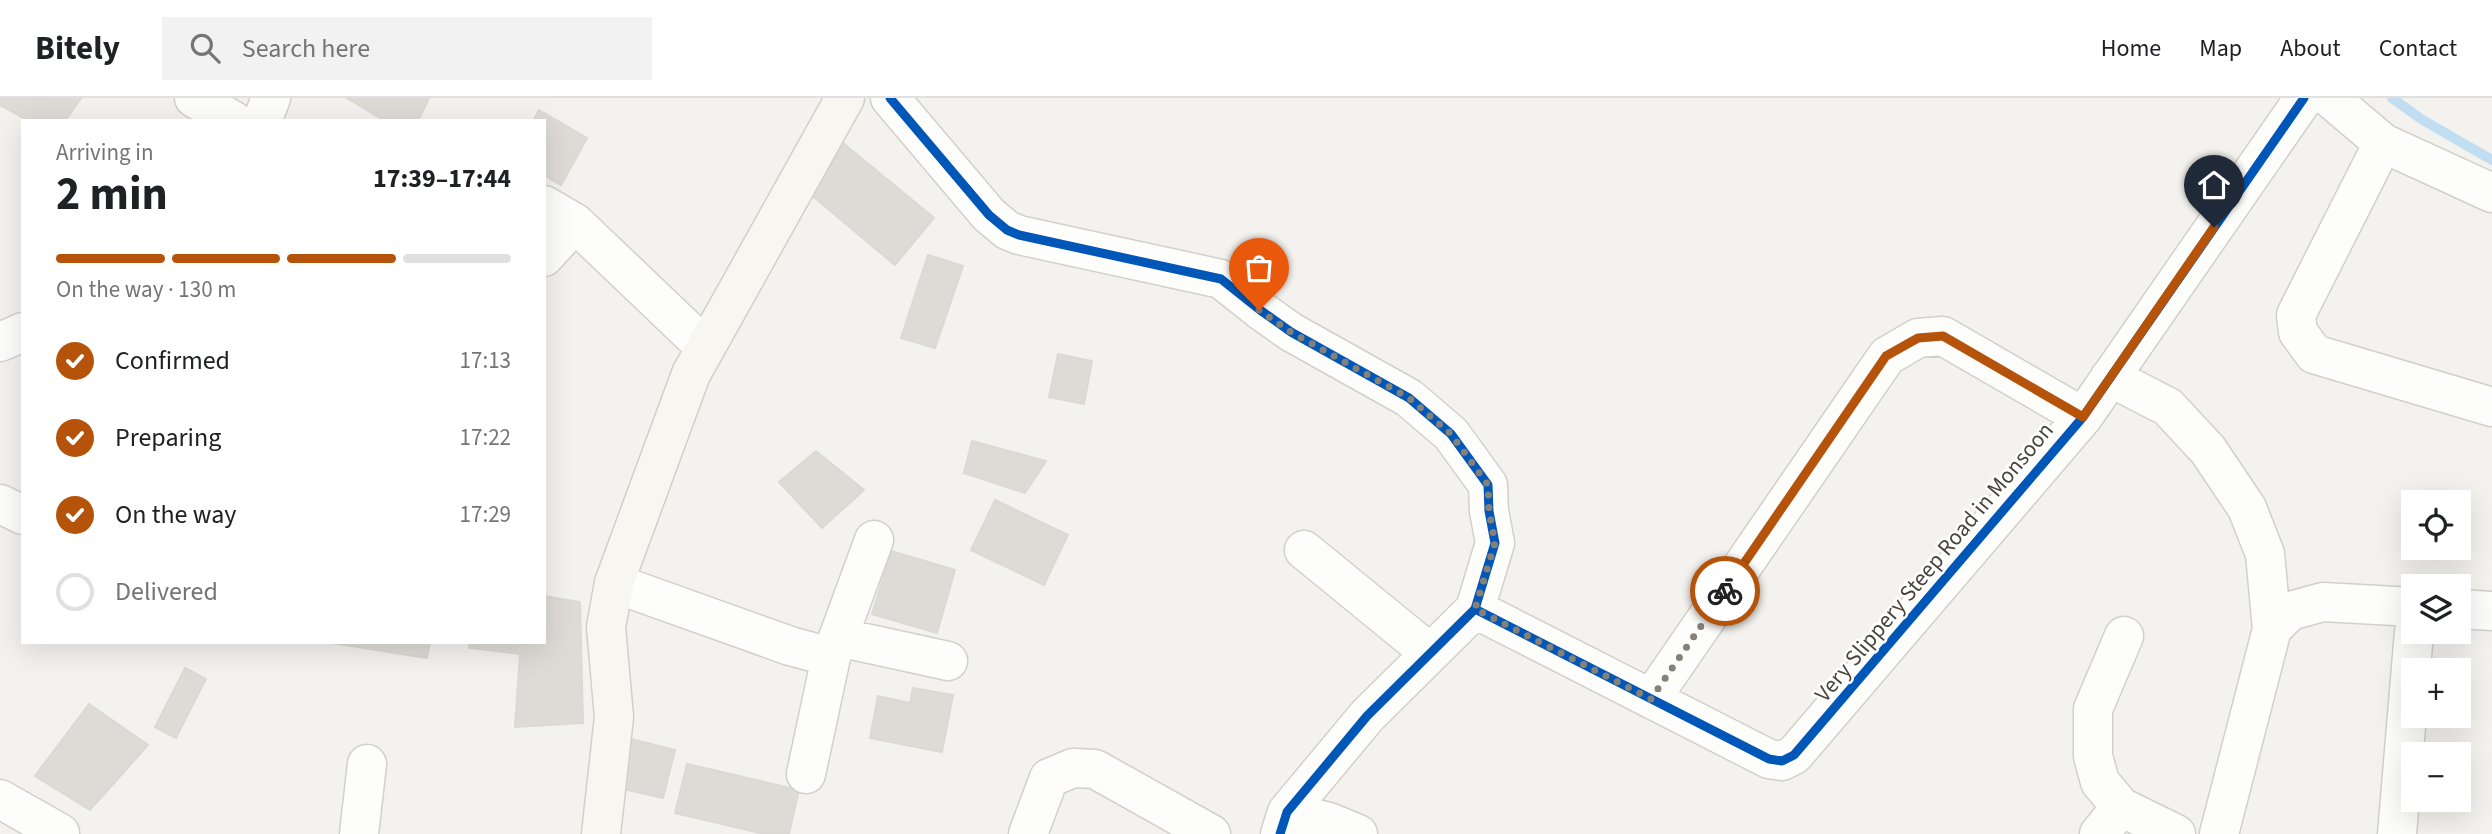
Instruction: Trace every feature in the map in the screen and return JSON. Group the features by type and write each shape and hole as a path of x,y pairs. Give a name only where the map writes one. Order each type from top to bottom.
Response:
{"main road":[{"path":"601,834 614,717 606,627 614,583 691,374 845,98"}],"street":[{"path":"194,98 231,119"},
{"path":"263,119 271,98"},
{"path":"890,98 989,215 1007,230 1019,235 1220,279 1291,332 1409,398 1451,434 1488,485 1489,511 1495,543 1475,609 1367,716 1284,823"},
{"name":"Very Slippery Steep Road in Monsoon","path":"1475,609 1769,759 1782,761 1794,755 2083,417 2304,98"},
{"path":"2330,98 2383,143 2492,193"},
{"path":"2383,143 2296,315 2298,332 2314,354 2492,407"},
{"path":"546,252 560,214 705,347"},
{"path":"0,342 21,333"},
{"path":"1651,699 1886,356 1918,338 1943,336 2083,417"},
{"path":"2110,377 2168,407 2208,450 2247,508 2265,554 2272,629 2219,834"},
{"path":"0,504 21,514"},
{"path":"806,774 835,648 874,540"},
{"path":"1304,550 1430,653"},
{"path":"614,583 790,646 835,648 948,661"},
{"path":"2272,629 2290,611 2323,602 2401,606"},
{"path":"2471,610 2492,611"},
{"path":"2124,636 2093,709 2094,757 2100,782 2110,820 2176,834"},
{"path":"2397,834 2413,644"},
{"path":"359,834 366,764"},
{"path":"1028,834 1049,778 1073,768 1095,769 1211,834"},
{"path":"0,799 60,833"},
{"path":"1284,823 1329,822 1357,834"}],"building":[{"path":"0,98 81,98 66,119 25,119 0,105"},
{"path":"347,98 429,98 419,119 382,119"},
{"path":"539,110 587,138 561,185 546,176 546,119 534,119"},
{"path":"843,143 934,218 895,265 804,189"},
{"path":"928,255 963,266 935,348 901,338"},
{"path":"1058,354 1092,361 1084,404 1049,397"},
{"path":"972,441 1046,461 1025,493 964,473"},
{"path":"816,451 864,490 822,528 779,482"},
{"path":"995,500 1068,535 1044,585 971,550"},
{"path":"891,551 955,570 937,633 872,614"},
{"path":"546,596 580,602 583,723 515,727 520,654 469,648 470,644 546,644"},
{"path":"339,644 430,644 427,658"},
{"path":"185,668 206,679 176,738 155,727"},
{"path":"913,688 953,695 942,752 870,738 878,696 910,703"},
{"path":"89,704 148,745 90,810 35,776"},
{"path":"627,738 675,750 663,798 615,787"},
{"path":"687,764 799,790 789,834 764,834 675,813"}],"waterway":[{"path":"2392,98 2421,119 2492,160"}],"cycle path":[{"path":"890,98 989,215 1007,230 1019,235 1221,279 1291,332 1409,398 1451,434 1488,485 1489,511 1495,543 1475,609 1367,716 1287,812 1280,834"},
{"path":"1475,609 1769,759 1782,761 1794,755 2083,417 2304,98"}],"way so far":[{"path":"1259,310 1291,332 1409,398 1451,434 1488,485 1489,511 1495,543 1475,609 1651,699 1725,591"}],"route":[{"path":"1725,591 1886,356 1918,338 1943,336 2083,417 2214,227"}]}
